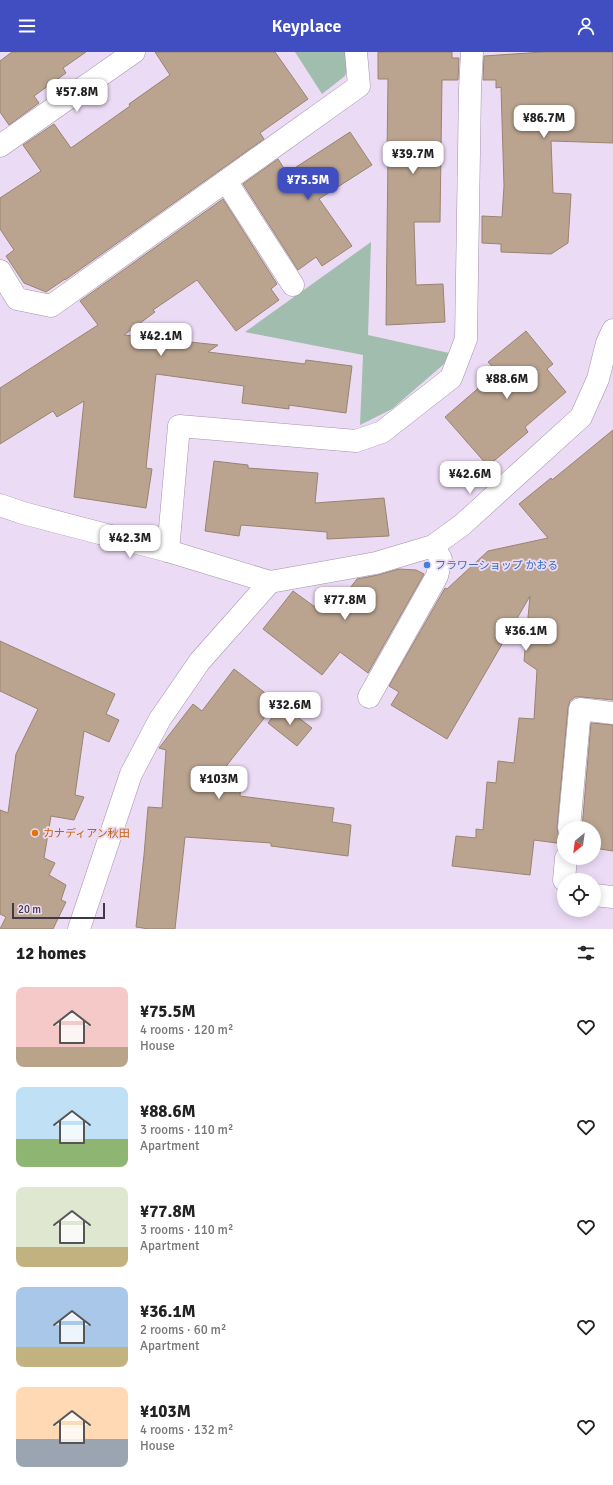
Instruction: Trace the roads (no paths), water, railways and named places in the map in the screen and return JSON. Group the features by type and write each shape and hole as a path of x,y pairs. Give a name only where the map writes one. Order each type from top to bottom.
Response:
{"street":[{"path":"0,146 134,52"},
{"path":"0,271 17,299 51,306 359,86 356,52"},
{"path":"168,551 179,426 356,441 382,432 451,378 466,339 470,89 472,52"},
{"path":"226,181 293,285"},
{"path":"0,505 23,514 168,551 270,582 376,563 433,546 462,525 581,417 598,379 613,330"},
{"path":"369,697 437,576 441,559 433,546"},
{"path":"79,929 131,774 160,719 200,661 270,582"},
{"path":"570,821 580,709 613,713"},
{"path":"601,895 613,897"}],"place":[{"name":"フラワーショップ かおる","path":"427,565"},
{"name":"カナディアン秋田","path":"35,833"}]}
